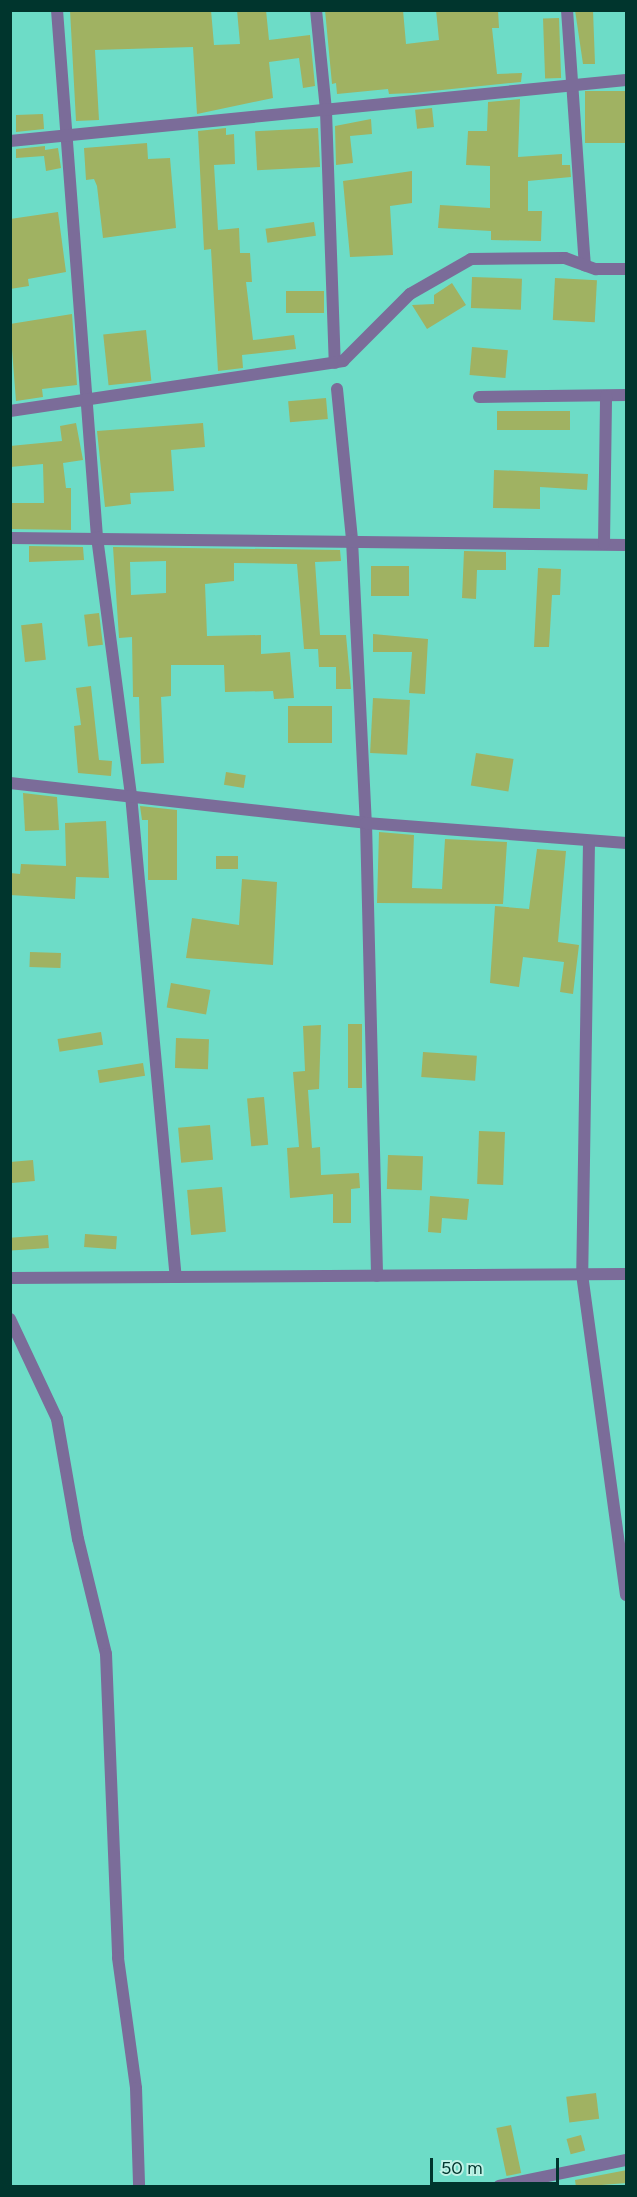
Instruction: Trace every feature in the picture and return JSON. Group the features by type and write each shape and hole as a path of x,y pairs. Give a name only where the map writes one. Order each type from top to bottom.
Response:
{"street":[{"path":"57,10 63,136 97,537 131,795 176,1277"},
{"path":"316,10 326,111 335,363"},
{"path":"567,10 585,265"},
{"path":"10,141 627,80"},
{"path":"10,411 85,399 155,393 335,363 351,356 410,294 471,259 522,255 565,258 585,265 627,269"},
{"path":"337,389 352,540 366,823 377,1276"},
{"path":"479,397 627,395"},
{"path":"604,544 606,396"},
{"path":"10,538 97,537 627,545"},
{"path":"10,783 366,823 589,842 627,843"},
{"path":"589,842 582,1274 627,1595"},
{"path":"10,1278 627,1274"},
{"path":"10,1319 57,1419 78,1539 106,1654 118,1958 136,2088 139,2187"},
{"path":"500,2187 627,2160"}],"building":[{"path":"70,10 211,10 214,45 240,44 237,10 266,10 269,40 310,35 315,86 303,88 299,58 269,62 273,98 197,114 193,47 95,50 99,120 76,121"},
{"path":"325,10 403,10 406,44 439,40 436,10 498,10 499,28 492,28 497,74 522,73 521,82 413,93 389,94 388,89 337,94 336,83 332,84"},
{"path":"575,10 593,10 595,64 583,64"},
{"path":"559,18 561,78 545,79 543,19"},
{"path":"585,91 626,91 626,143 585,143"},
{"path":"520,99 518,157 562,154 562,165 570,165 571,177 528,181 528,211 542,211 541,241 491,240 491,231 438,228 440,205 490,208 490,166 466,165 468,131 487,131 488,102"},
{"path":"432,108 434,127 417,129 415,110"},
{"path":"43,114 44,129 16,132 16,115"},
{"path":"371,119 372,134 350,136 353,163 336,165 335,126"},
{"path":"226,128 226,135 234,134 235,164 214,165 218,230 239,228 240,253 250,253 252,282 246,282 253,340 294,335 296,349 242,355 243,368 218,371 211,249 204,250 198,131"},
{"path":"318,128 320,167 257,170 255,131"},
{"path":"147,143 148,159 170,158 176,228 103,238 97,186 94,179 86,180 84,148"},
{"path":"45,146 45,150 58,148 61,168 46,171 44,156 16,158 16,149"},
{"path":"412,171 412,203 390,206 393,255 350,257 343,181"},
{"path":"58,212 66,272 28,279 29,286 10,289 10,219"},
{"path":"314,222 316,236 267,243 265,229"},
{"path":"472,277 522,279 521,310 471,308"},
{"path":"555,278 597,280 595,322 553,320"},
{"path":"452,283 466,305 427,329 412,305 434,304 434,295"},
{"path":"286,291 324,291 324,313 286,313"},
{"path":"72,314 77,385 42,389 43,397 16,401 10,324"},
{"path":"146,330 151,381 109,385 103,334"},
{"path":"472,347 508,350 505,378 470,375"},
{"path":"326,398 328,419 290,422 288,401"},
{"path":"497,411 570,411 570,430 497,430"},
{"path":"76,423 83,460 63,463 66,488 71,488 71,530 10,529 10,503 44,503 43,464 10,467 10,446 62,441 60,426"},
{"path":"203,423 205,447 171,450 174,491 130,493 131,504 105,507 97,431"},
{"path":"494,470 588,474 587,490 540,487 540,509 493,508"},
{"path":"29,546 83,547 84,560 29,562"},
{"path":"113,547 340,550 341,561 315,562 320,635 346,635 351,689 336,689 336,667 319,667 318,649 304,649 297,564 234,563 234,581 205,584 207,636 261,635 261,654 290,652 294,698 274,699 273,691 225,692 224,665 171,665 171,696 161,697 164,763 141,764 139,697 133,697 132,637 119,638","holes":["166,561 166,593 131,595 130,562"]},
{"path":"464,551 506,552 506,570 477,570 476,599 462,598"},
{"path":"371,566 409,566 409,596 371,596"},
{"path":"538,568 561,569 560,595 552,595 549,647 534,647"},
{"path":"99,613 103,645 88,647 84,615"},
{"path":"42,623 46,660 25,662 21,625"},
{"path":"373,634 428,639 425,694 409,693 412,652 373,652"},
{"path":"91,686 99,760 112,761 111,776 78,773 74,726 81,725 76,688"},
{"path":"373,698 410,700 407,755 370,753"},
{"path":"288,706 332,706 332,743 288,743"},
{"path":"476,753 514,759 508,792 471,786"},
{"path":"226,772 246,775 244,788 224,785"},
{"path":"23,793 57,797 59,830 25,831"},
{"path":"140,806 177,810 177,880 148,880 148,820 142,820"},
{"path":"106,821 109,878 76,877 75,899 10,895 10,873 20,874 21,864 66,866 65,823"},
{"path":"379,832 414,835 412,888 442,889 445,839 507,842 503,904 377,903"},
{"path":"537,849 566,851 558,942 579,945 573,994 560,992 564,962 523,957 519,987 490,983 495,906 529,909"},
{"path":"216,856 238,856 238,869 216,869"},
{"path":"242,879 277,882 273,965 186,958 192,918 239,925"},
{"path":"30,952 61,953 60,968 29,967"},
{"path":"171,983 210,990 206,1015 167,1008"},
{"path":"348,1024 362,1024 362,1088 348,1088"},
{"path":"321,1025 319,1089 308,1090 312,1148 320,1147 321,1175 359,1173 360,1188 351,1189 351,1223 333,1223 333,1194 290,1198 287,1148 299,1147 293,1072 305,1071 303,1026"},
{"path":"101,1032 103,1045 60,1052 58,1039"},
{"path":"176,1038 209,1039 208,1069 175,1068"},
{"path":"423,1052 477,1056 475,1081 421,1077"},
{"path":"143,1063 145,1076 100,1083 98,1070"},
{"path":"264,1097 268,1145 251,1146 247,1098"},
{"path":"210,1125 213,1160 181,1163 178,1128"},
{"path":"479,1131 505,1132 503,1185 477,1184"},
{"path":"388,1155 423,1156 422,1190 387,1189"},
{"path":"33,1160 35,1181 12,1183 10,1162"},
{"path":"222,1187 226,1232 191,1235 187,1190"},
{"path":"430,1196 469,1199 467,1220 442,1218 441,1233 428,1232"},
{"path":"85,1234 117,1236 116,1249 84,1247"},
{"path":"48,1235 49,1248 11,1251 10,1238"},
{"path":"596,2093 599,2119 569,2122 566,2097"},
{"path":"511,2125 521,2173 507,2176 496,2128"},
{"path":"581,2135 585,2150 571,2154 567,2139"},
{"path":"627,2170 627,2183 576,2187 575,2180"}]}
